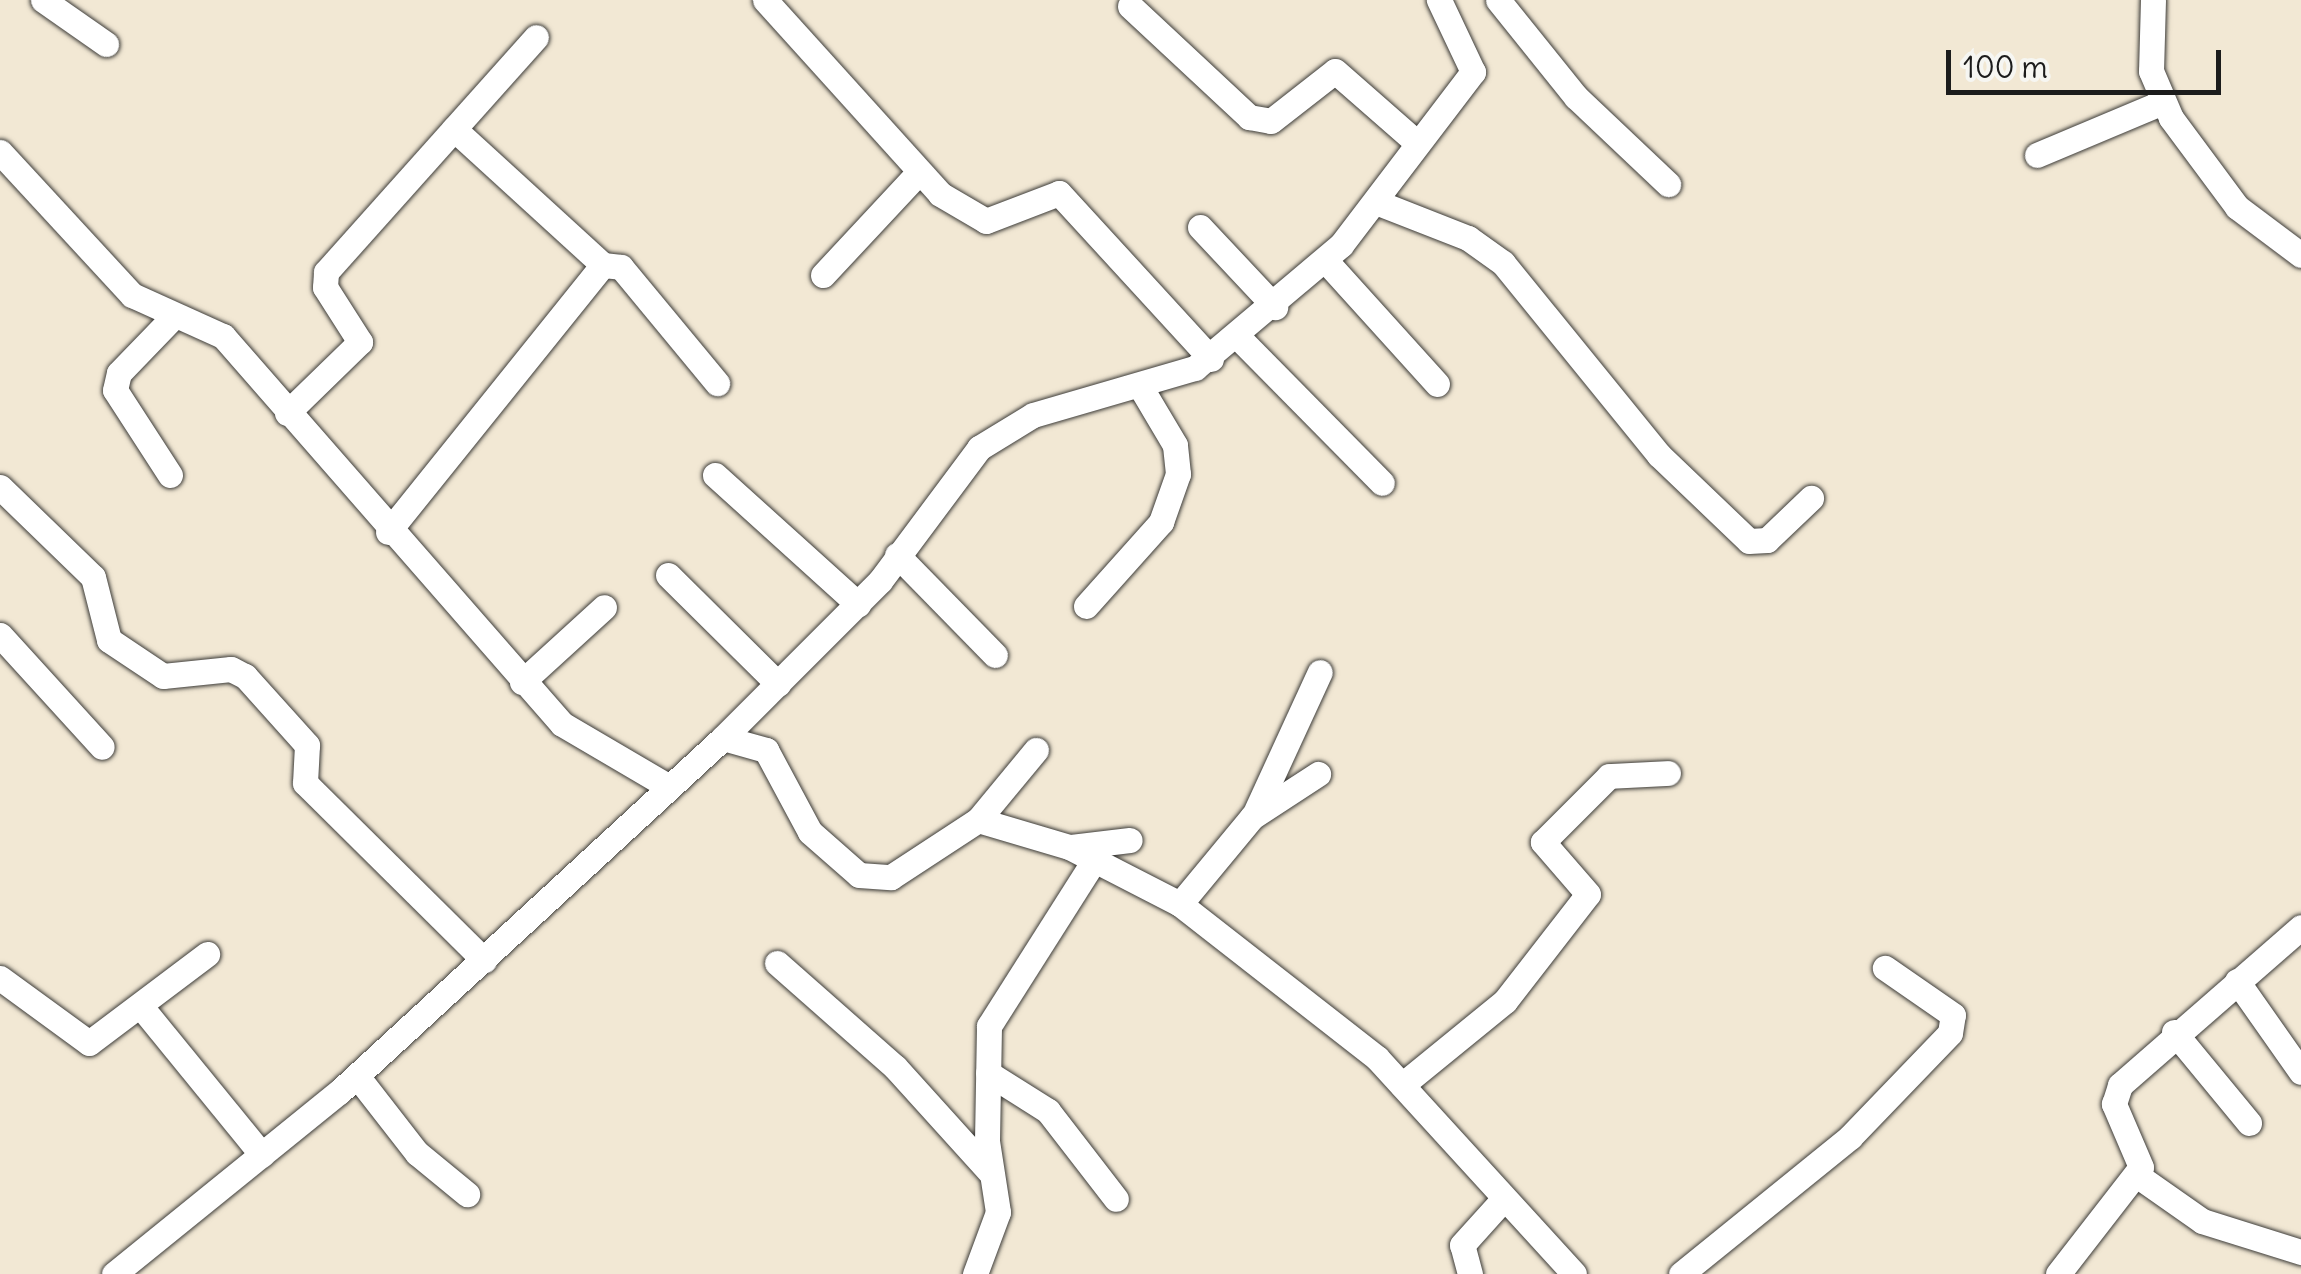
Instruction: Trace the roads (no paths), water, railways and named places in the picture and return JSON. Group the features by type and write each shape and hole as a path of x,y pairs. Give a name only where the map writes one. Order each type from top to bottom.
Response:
{"street":[{"path":"43,0 106,44"},
{"path":"765,0 920,172 986,221 1050,192 1066,198 1211,359"},
{"path":"114,1274 357,1076 666,786 723,738 858,604 1000,432 1143,390 1211,359 1240,339 1325,260 1376,202 1415,141 1473,72 1440,0"},
{"path":"1498,0 1598,121 1668,184"},
{"path":"2153,0 2149,54 2163,102 2237,208 2301,254"},
{"path":"1130,6 1250,117 1270,121 1336,72 1415,141"},
{"path":"287,413 360,342 324,287 326,272 536,37"},
{"path":"2037,156 2163,102"},
{"path":"454,129 602,265 621,267 717,384"},
{"path":"0,152 132,295 173,317 210,326 388,532 562,724 666,786"},
{"path":"823,275 920,172"},
{"path":"1376,202 1468,238 1503,263 1659,455 1749,541 1766,540 1811,498"},
{"path":"1200,227 1275,306"},
{"path":"1325,260 1437,384"},
{"path":"388,532 602,265"},
{"path":"170,475 114,390 119,373 173,317"},
{"path":"1240,339 1382,483"},
{"path":"1086,606 1161,522 1174,490 1178,458 1143,390"},
{"path":"715,475 858,604"},
{"path":"0,487 94,577 109,640 163,676 232,669 245,676 307,745 306,782 484,960"},
{"path":"897,555 995,655"},
{"path":"668,575 778,684"},
{"path":"522,682 604,607"},
{"path":"0,635 102,747"},
{"path":"1180,904 1252,817 1320,672"},
{"path":"723,738 766,750 810,832 859,874 890,877 978,820 1036,750"},
{"path":"1252,817 1318,774"},
{"path":"1402,1085 1505,1001 1588,894 1542,842 1609,776 1668,774"},
{"path":"978,820 1068,847 1180,904 1402,1085 1500,1203 1574,1274"},
{"path":"1068,847 1130,840"},
{"path":"976,1274 998,1220 989,1171 988,1074 993,1014 1095,859"},
{"path":"2058,1274 2138,1176 2140,1157 2115,1095 2174,1032 2301,927"},
{"path":"0,978 77,1041 88,1043 143,1009 207,954"},
{"path":"777,963 894,1067 989,1171"},
{"path":"1681,1274 1850,1137 1950,1033 1953,1015 1885,968"},
{"path":"2237,981 2301,1072"},
{"path":"143,1009 262,1155"},
{"path":"2174,1032 2249,1123"},
{"path":"988,1074 1048,1112 1116,1199"},
{"path":"357,1076 418,1154 466,1194"},
{"path":"2138,1176 2202,1221 2301,1252"},
{"path":"1470,1274 1462,1245 1500,1203"}]}
